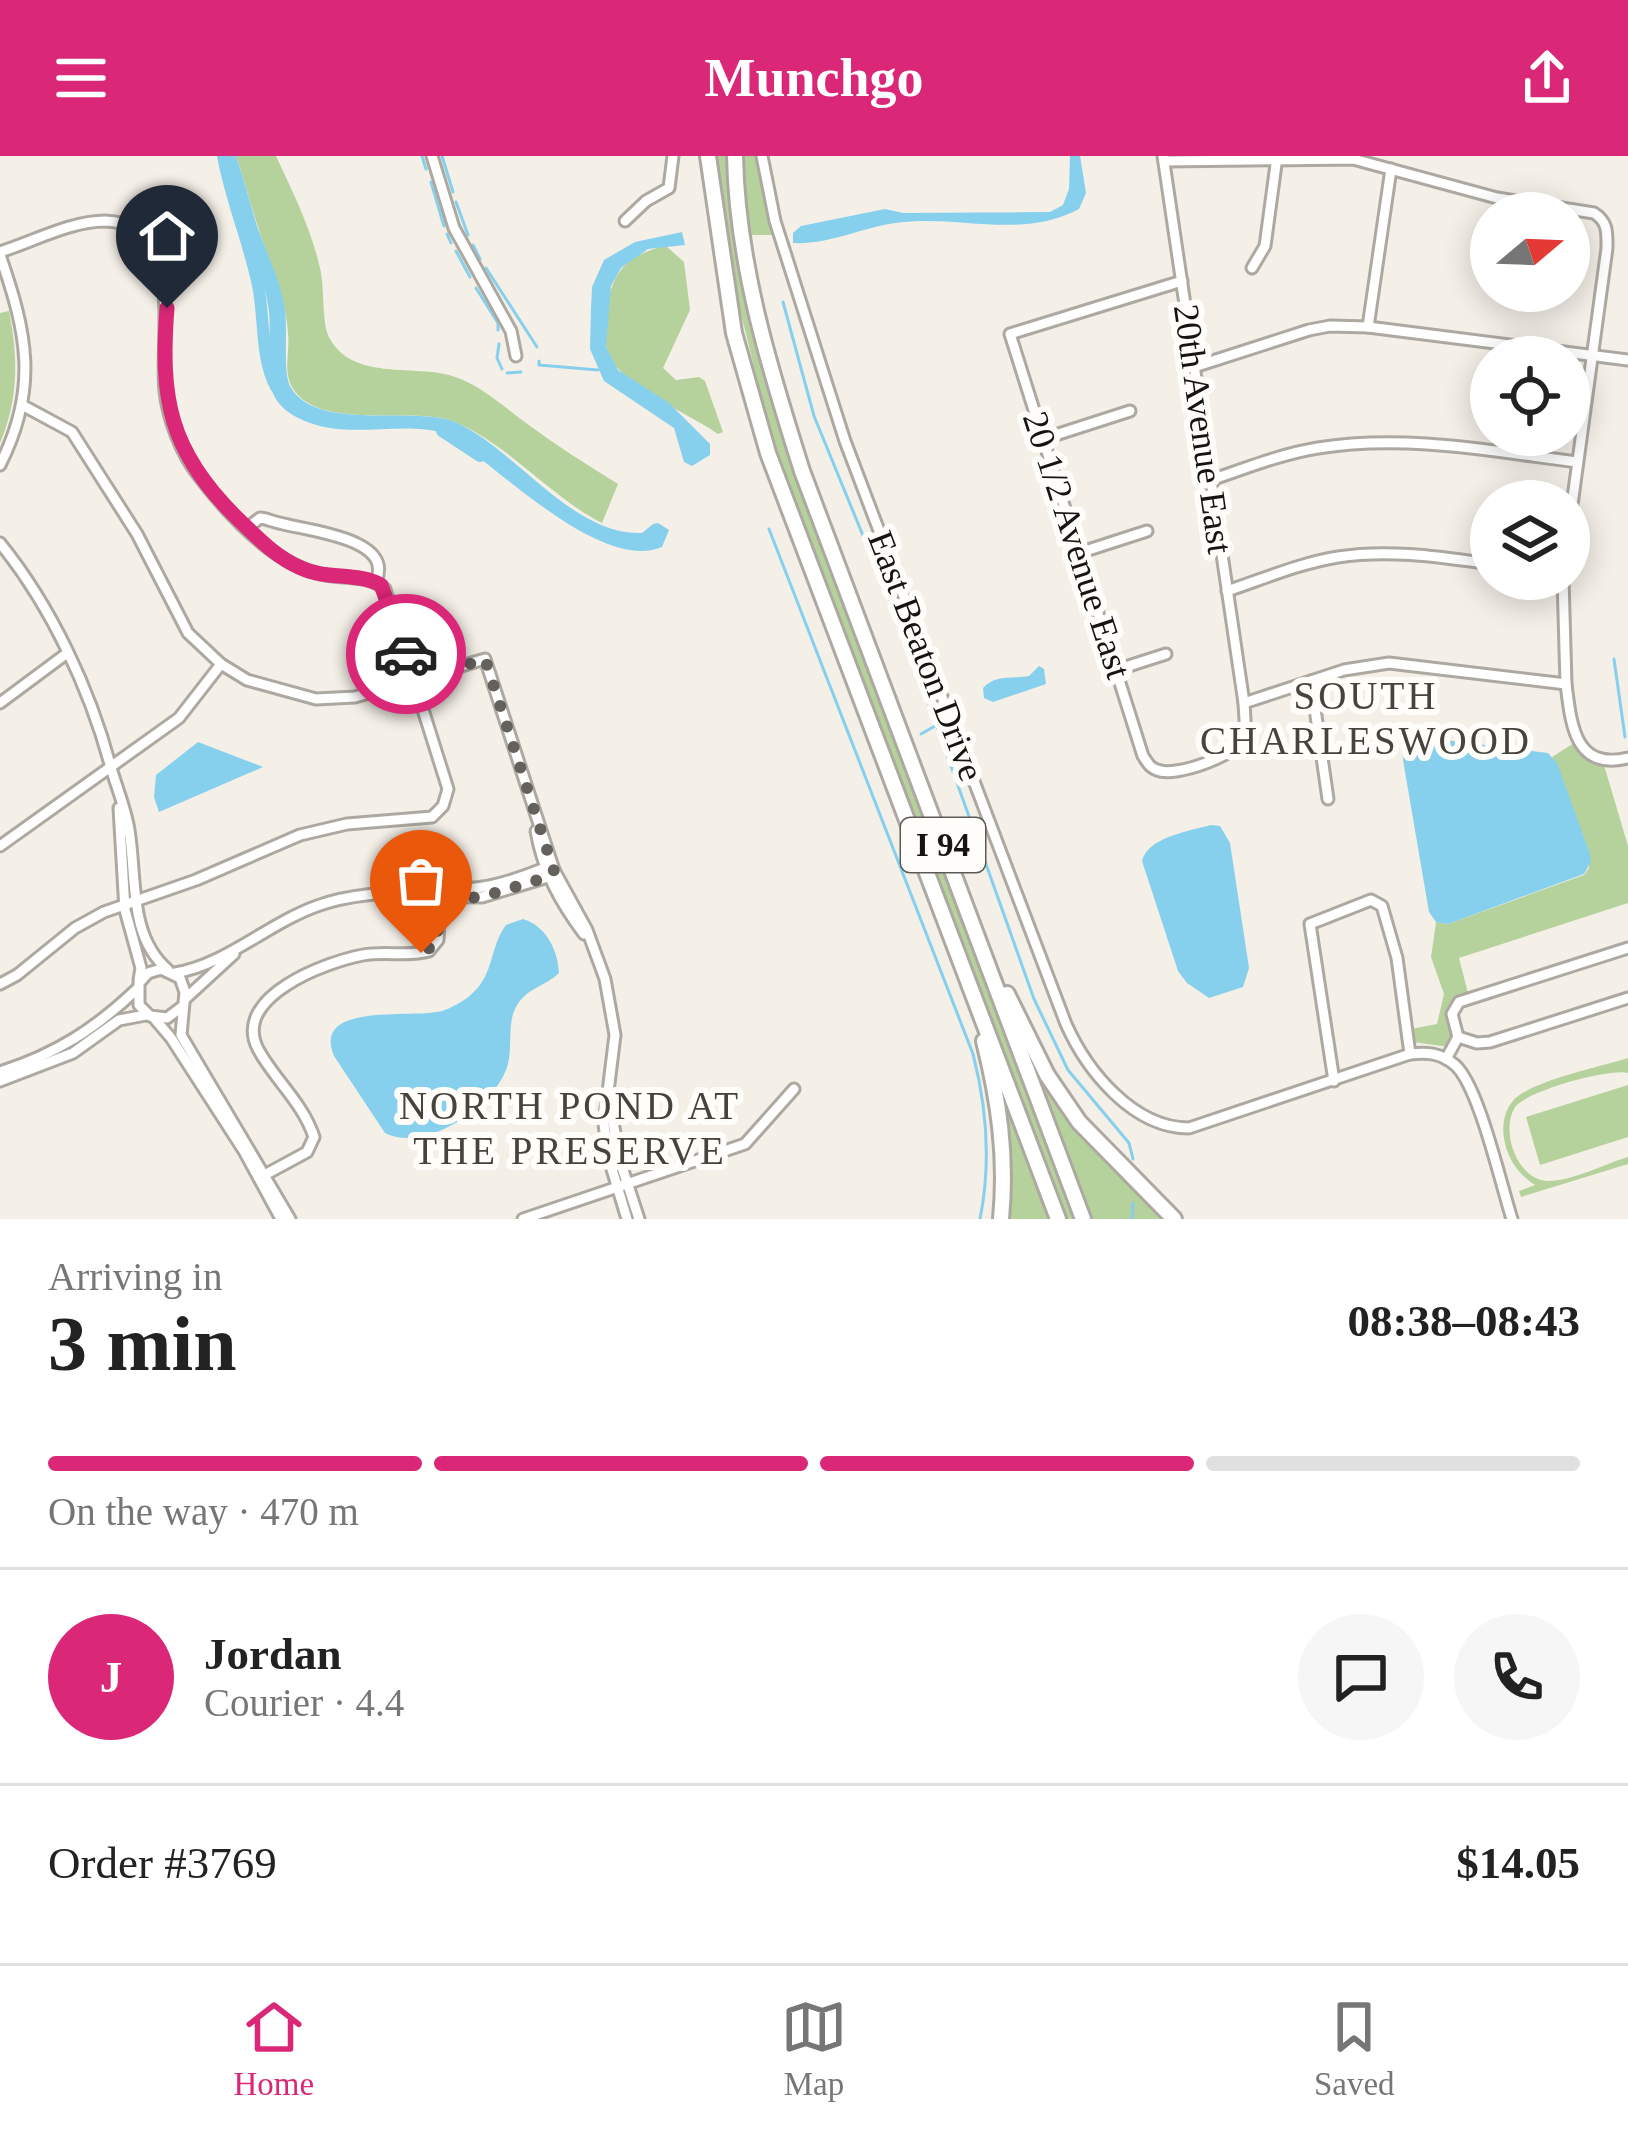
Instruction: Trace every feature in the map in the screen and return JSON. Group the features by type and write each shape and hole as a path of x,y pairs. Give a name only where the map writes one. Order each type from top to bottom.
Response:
{"highway":[{"name":"I 94","path":"708,156 734,333 768,453 1058,1219"},
{"name":"I 94","path":"735,156 753,300 802,471 1083,1219"},
{"path":"972,921 1062,1098 1090,1136 1174,1219"},
{"path":"958,950 998,1100 1004,1166 1001,1219"}],"street":[{"path":"431,156 454,228 511,331 516,356"},
{"path":"625,220 669,188 674,156"},
{"name":"East Beaton Drive","path":"762,156 775,221 845,441 1058,1005 1083,1059 1137,1113 1168,1128 1210,1124 1410,1054 1434,1053 1446,1059"},
{"path":"1252,268 1265,246 1276,157"},
{"path":"1163,158 1353,159 1474,192"},
{"name":"20th Avenue East","path":"1163,158 1244,703"},
{"path":"1368,327 1390,170"},
{"path":"1574,480 1607,248 1603,218 1590,212"},
{"path":"0,465 22,405 27,373 24,333 0,254 93,222 116,222 144,241 159,267 165,289 164,389 176,432 199,477 281,557 302,568 376,581 388,595 448,785 446,802 432,817 347,824 300,835 76,928 0,984"},
{"name":"20 1/2 Avenue East","path":"1182,281 1010,334 1143,756 1149,765 1169,772 1234,752 1246,737 1244,703"},
{"path":"1194,367 1330,326 1628,361"},
{"path":"22,405 72,432 137,534 188,633 221,664 247,680 316,698 355,697 485,659 549,872 594,948 605,979 615,1035 610,1101 627,1219"},
{"path":"1043,439 1130,411"},
{"path":"1211,480 1313,449 1376,442 1576,462"},
{"path":"247,528 266,518 350,539 377,562 376,581"},
{"path":"1079,553 1148,531"},
{"path":"0,543 42,603 92,710 111,766 128,823 130,902 141,968 139,1005 171,1038 263,1177"},
{"path":"1227,591 1313,563 1356,555 1413,554 1470,561"},
{"path":"1563,600 1565,684 1574,732 1596,758 1628,758"},
{"path":"0,703 66,654"},
{"path":"1116,670 1166,654"},
{"path":"1244,703 1344,670 1389,663 1565,684"},
{"path":"0,846 179,718 221,664"},
{"path":"1311,681 1328,799"},
{"path":"0,1072 68,1046 99,1024 154,970 171,972 212,964 320,904 383,894 482,897 549,872"},
{"path":"263,1177 307,1151 314,1137 256,1045 254,1022 259,1010 301,977 333,963 368,954 429,951 438,940 441,894"},
{"path":"1334,1081 1310,924 1371,900 1382,905 1397,958 1410,1054"},
{"path":"130,902 155,959 184,985 182,1035 193,1058 286,1219"},
{"path":"0,1082 73,1053 119,1020 167,1018 254,938"},
{"path":"1511,1219 1464,1075 1446,1059 1458,1037 1452,1014 1459,1002 1628,948"},
{"path":"1458,1037 1490,1042 1628,998"},
{"path":"523,1219 745,1144 794,1089"},
{"path":"622,1185 639,1219"}],"green space":[{"path":"236,156 276,156 312,239 327,332 340,352 368,366 449,375 480,389 618,484 602,523 488,440 449,420 342,413 304,401 289,381 284,306"},
{"path":"717,156 730,156 752,318 775,408 1080,1219 1065,1219 770,433 727,256"},
{"path":"742,156 758,156 774,235 750,235"},
{"path":"666,246 684,262 690,310 663,368 676,380 699,377 705,381 723,432 718,434 626,376 606,347 607,312 616,277 636,257"},
{"path":"9,311 15,377 0,443 0,313"},
{"path":"1574,743 1587,758 1604,765 1628,846 1628,903 1459,958 1468,993 1449,1010 1449,1047 1413,1042 1411,1029 1437,1024 1444,994 1431,957 1436,922 1448,924 1584,875 1589,868 1589,851 1552,757"},
{"path":"1628,1058 1628,1073 1587,1077 1523,1101 1515,1107 1509,1129 1514,1153 1537,1179 1568,1178 1628,1157 1628,1164 1521,1197 1519,1191 1535,1185 1514,1165 1505,1145 1504,1119 1512,1102 1549,1081"},
{"path":"1043,1077 1167,1219 1093,1219"},
{"path":"1628,1085 1628,1137 1540,1165 1526,1117"},
{"path":"1007,1096 1053,1219 1005,1219 1002,1098"}],"water":[{"path":"219,156 236,156 282,294 290,386 303,400 342,414 455,422 592,521 642,533 658,523 669,530 662,547 637,551 580,531 447,434 327,427 286,410 276,400 269,377 264,285"},
{"path":"1070,156 1080,156 1086,193 1079,209 1058,218 1014,225 904,222 793,243 793,233 801,226 885,209 903,213 1050,212 1063,205 1069,189"},
{"path":"682,232 685,245 648,249 621,268 611,286 606,347 618,370 669,403 710,444 710,455 692,466 684,462 674,428 604,381 590,349 592,287 604,260 635,242"},
{"path":"1039,666 1046,684 993,702 984,698 983,688 988,684 1029,676"},
{"path":"1421,737 1548,753 1557,763 1589,851 1591,862 1584,874 1448,924 1436,922 1429,912 1403,760 1406,743"},
{"path":"198,742 263,767 159,812 154,797 156,775"},
{"path":"1220,826 1230,843 1249,968 1243,987 1209,998 1178,971 1142,861 1161,841"},
{"path":"523,919 549,940 559,973 516,1007 508,1062 498,1085 471,1112 436,1132 401,1138 385,1133 334,1056 331,1039 337,1027 369,1016 428,1013 458,1004 483,981 506,925"}],"waterway":[{"path":"223,156 258,285 265,351 276,387"},
{"path":"422,156 426,169"},
{"path":"442,156 453,192"},
{"path":"431,182 444,226"},
{"path":"456,202 468,235"},
{"path":"447,234 451,243"},
{"path":"473,245 480,259"},
{"path":"456,251 470,277"},
{"path":"486,268 537,347"},
{"path":"476,288 498,330"},
{"path":"783,302 814,416 909,648 1034,999 1068,1070 1129,1143 1133,1159"},
{"path":"499,344 497,358 502,369"},
{"path":"539,361 539,365 598,370"},
{"path":"507,373 521,372"},
{"path":"442,431 480,456"},
{"path":"769,529 973,1054 986,1136 980,1219"},
{"path":"1614,659 1625,737"},
{"path":"921,734 935,726"},
{"path":"1132,1219 1133,1203"}],"way so far":[{"path":"406,654 415,681 485,659 554,871 548,877 482,897 441,899 436,944 421,953"}],"district":[{"name":"SOUTH CHARLESWOOD","path":"1366,718"},
{"name":"NORTH POND AT THE PRESERVE","path":"570,1128"}],"route":[{"path":"167,308 164,389 191,466 224,505 281,557 317,574 381,585 406,654"}]}
